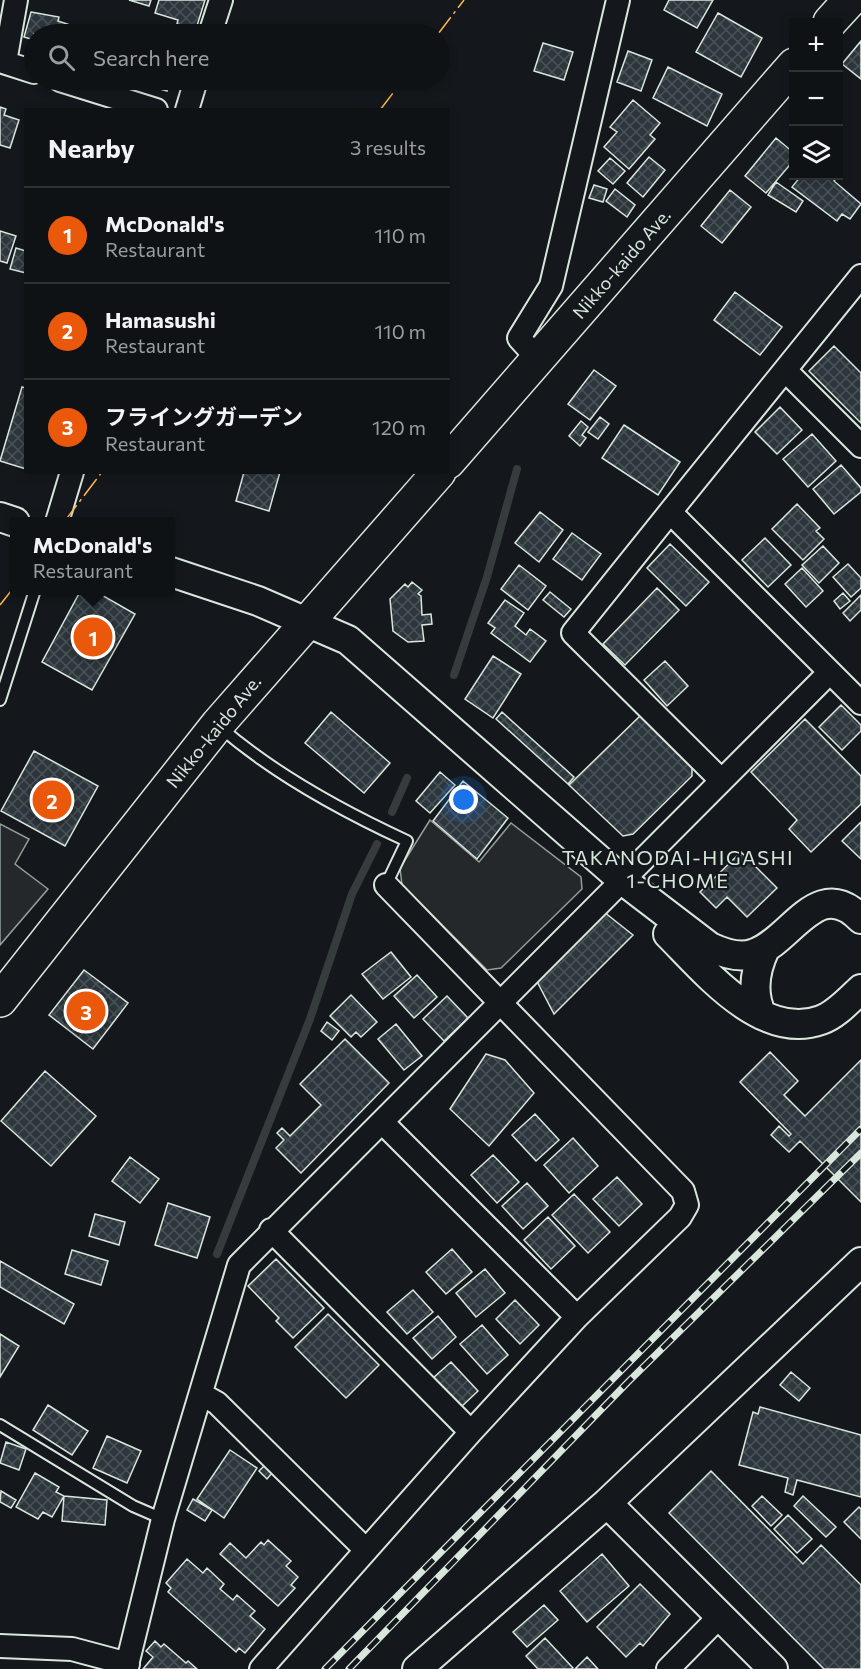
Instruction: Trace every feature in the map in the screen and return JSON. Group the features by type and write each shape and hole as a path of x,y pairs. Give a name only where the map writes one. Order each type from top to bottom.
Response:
{"highway":[{"path":"833,18 849,0"},
{"name":"Nikko-kaido Ave.","path":"450,460 789,71"},
{"name":"Nikko-kaido Ave.","path":"0,1000 218,724 437,474"}],"street":[{"path":"16,0 2,62 24,69"},
{"path":"213,24 221,0"},
{"path":"539,360 519,338 551,286 618,0"},
{"path":"92,90 150,108"},
{"path":"188,108 193,90"},
{"path":"721,780 573,633 861,276"},
{"path":"785,370 861,446"},
{"path":"58,517 71,474"},
{"path":"670,513 861,703"},
{"path":"175,573 258,601 348,640 630,886 710,947 724,953 753,954 765,949 807,913 824,904 843,905 861,919"},
{"path":"0,1646 72,1649 127,1666 164,1520 239,1265 271,1230 383,1123 502,1003 630,886 721,780 830,672"},
{"path":"261,1669 471,1432 577,1317 680,1217 687,1205 683,1191 386,885"},
{"path":"630,886 656,922 695,962 732,996 746,1007 762,1015 784,1022 803,1023 820,1020 861,988"},
{"path":"762,1015 757,1004 755,987 758,964 765,949"},
{"path":"383,1123 577,1317"},
{"path":"271,1230 471,1432"},
{"path":"417,1669 607,1503 861,1262"},
{"path":"201,1394 217,1403 366,1550"},
{"path":"607,1503 773,1669"},
{"path":"668,1669 720,1616"}],"lane":[{"path":"0,700 34,595"},
{"path":"218,724 252,754 370,825 407,841 386,885"},
{"path":"0,1425 134,1506 164,1520"}],"shaded area":[{"path":"430,820 479,862 511,823 581,877 582,889 501,968 487,970 402,885 400,868"},
{"path":"0,824 29,839 15,864 48,889 0,945"}],"building":[{"path":"129,0 151,0 149,6"},
{"path":"159,0 205,0 198,24 177,24 178,20 155,13"},
{"path":"669,0 713,0 697,28 664,10"},
{"path":"31,12 59,17 58,21 67,24 28,24"},
{"path":"718,13 762,38 741,77 696,52"},
{"path":"861,41 861,79 843,63"},
{"path":"543,43 573,52 564,80 534,71"},
{"path":"628,51 652,60 641,91 617,82"},
{"path":"668,67 722,94 707,126 653,98"},
{"path":"633,100 660,123 650,135 655,139 629,169 604,147 617,132 610,127"},
{"path":"0,107 6,109 4,115 19,120 10,148 0,145"},
{"path":"776,138 789,149 789,166 766,193 745,176"},
{"path":"649,157 665,170 643,197 627,183"},
{"path":"610,158 625,171 613,184 598,171"},
{"path":"798,180 835,180 861,204 850,219 842,214 837,221 792,187"},
{"path":"776,182 803,201 796,212 768,195"},
{"path":"594,185 607,189 603,202 589,198"},
{"path":"615,189 635,205 627,217 606,201"},
{"path":"730,190 751,207 722,243 701,226"},
{"path":"0,231 16,236 7,263 0,261"},
{"path":"16,248 24,250 24,272 10,269"},
{"path":"735,292 782,327 760,355 714,320"},
{"path":"834,346 861,373 861,423 809,371"},
{"path":"594,370 616,386 590,420 568,404"},
{"path":"22,387 24,388 24,468 0,461"},
{"path":"780,407 802,430 777,454 755,432"},
{"path":"600,417 609,424 598,439 588,432"},
{"path":"581,421 588,427 582,435 586,438 580,446 569,436"},
{"path":"624,425 680,462 658,495 602,458"},
{"path":"812,434 836,461 808,487 783,459"},
{"path":"841,465 861,488 861,492 834,514 813,489"},
{"path":"243,474 279,474 269,511 236,501"},
{"path":"797,504 820,528 816,531 824,539 803,560 772,529"},
{"path":"540,512 563,530 539,562 515,543"},
{"path":"572,533 601,554 582,580 553,559"},
{"path":"765,538 791,565 768,587 742,560"},
{"path":"670,544 709,582 686,606 647,568"},
{"path":"823,546 839,563 819,583 802,565"},
{"path":"848,564 861,578 861,588 851,597 833,577"},
{"path":"519,565 546,586 528,610 501,589"},
{"path":"802,568 823,591 806,607 785,584"},
{"path":"412,582 422,590 418,594 421,596 422,615 431,614 432,624 422,625 424,641 408,642 393,631 390,599 405,584 408,587"},
{"path":"657,588 679,610 625,665 603,644"},
{"path":"550,592 571,609 564,617 543,600"},
{"path":"843,593 850,601 840,609 834,601"},
{"path":"78,595 102,595 135,614 92,690 42,662"},
{"path":"861,595 861,610 850,621 843,613"},
{"path":"505,600 524,613 515,626 526,635 530,629 546,641 530,662 491,633 495,628 488,623"},
{"path":"493,656 521,674 493,718 465,699"},
{"path":"665,661 688,686 667,706 644,680"},
{"path":"841,705 861,725 861,731 842,750 819,727"},
{"path":"331,712 390,763 364,793 305,743"},
{"path":"502,712 574,777 568,784 496,719"},
{"path":"641,715 692,766 692,776 633,834 623,836 569,785"},
{"path":"805,719 861,776 861,804 811,852 789,829 797,820 751,772"},
{"path":"34,751 98,786 65,846 1,811"},
{"path":"440,772 455,785 430,813 416,801"},
{"path":"463,781 508,818 477,859 433,821"},
{"path":"861,822 861,859 842,841"},
{"path":"741,852 777,888 747,917 727,897 716,908 700,892"},
{"path":"599,908 633,935 554,1014 532,972"},
{"path":"391,952 411,977 383,999 362,974"},
{"path":"84,970 128,1003 93,1049 49,1015"},
{"path":"417,975 437,997 414,1018 394,996"},
{"path":"351,995 377,1022 361,1037 356,1032 351,1037 330,1016"},
{"path":"447,996 468,1018 444,1041 423,1019"},
{"path":"327,1022 339,1031 332,1040 321,1031"},
{"path":"396,1024 422,1056 404,1070 378,1039"},
{"path":"345,1039 389,1083 301,1173 276,1148 284,1140 277,1133 282,1128 290,1136 321,1105 300,1084"},
{"path":"770,1052 798,1081 784,1095 805,1116 861,1060 861,1202 800,1141 789,1152 771,1135 779,1126 789,1136 791,1134 740,1082"},
{"path":"486,1054 505,1060 534,1093 489,1146 450,1109"},
{"path":"45,1071 96,1116 51,1166 1,1121"},
{"path":"535,1114 559,1140 536,1161 512,1135"},
{"path":"573,1138 598,1166 569,1193 544,1165"},
{"path":"493,1155 519,1182 497,1203 471,1175"},
{"path":"130,1157 159,1179 140,1203 112,1181"},
{"path":"617,1177 642,1204 619,1226 593,1199"},
{"path":"527,1183 548,1206 523,1229 502,1206"},
{"path":"574,1194 610,1232 588,1253 552,1215"},
{"path":"168,1203 210,1217 197,1258 155,1245"},
{"path":"95,1214 125,1222 119,1245 89,1236"},
{"path":"548,1217 575,1246 551,1269 524,1240"},
{"path":"452,1249 472,1272 446,1294 426,1272"},
{"path":"72,1250 108,1261 101,1285 65,1274"},
{"path":"276,1259 324,1308 293,1338 276,1321 279,1318 248,1286"},
{"path":"0,1261 74,1304 64,1324 0,1287"},
{"path":"485,1269 505,1293 476,1317 456,1293"},
{"path":"413,1290 433,1312 407,1334 387,1312"},
{"path":"515,1300 539,1325 520,1344 496,1319"},
{"path":"328,1314 379,1365 346,1398 295,1347"},
{"path":"438,1316 456,1337 432,1359 413,1338"},
{"path":"482,1325 508,1355 487,1374 460,1344"},
{"path":"0,1334 19,1346 0,1377"},
{"path":"451,1362 478,1391 460,1408 433,1378"},
{"path":"791,1372 810,1388 799,1401 780,1385"},
{"path":"48,1405 88,1431 72,1455 33,1430"},
{"path":"760,1407 861,1435 861,1497 797,1480 793,1495 785,1492 788,1478 739,1465 753,1412 758,1414"},
{"path":"107,1436 141,1451 127,1483 93,1468"},
{"path":"6,1442 26,1449 19,1470 0,1463"},
{"path":"230,1450 257,1468 224,1518 197,1499"},
{"path":"265,1465 272,1473 267,1479 259,1471"},
{"path":"711,1471 803,1564 821,1545 861,1585 861,1669 824,1669 669,1513"},
{"path":"35,1473 59,1487 56,1492 64,1496 52,1517 43,1512 38,1519 16,1507"},
{"path":"1,1491 16,1500 11,1508 0,1502"},
{"path":"64,1496 107,1500 105,1525 62,1521"},
{"path":"762,1496 782,1515 771,1526 752,1506"},
{"path":"803,1496 836,1527 826,1537 794,1506"},
{"path":"193,1499 212,1510 205,1521 187,1510"},
{"path":"859,1507 861,1509 861,1539 844,1522"},
{"path":"788,1515 812,1539 797,1553 774,1529"},
{"path":"268,1540 291,1561 286,1566 298,1577 291,1585 295,1588 278,1606 220,1554 230,1543 246,1558 261,1542 264,1545"},
{"path":"602,1554 629,1586 587,1622 560,1591"},
{"path":"187,1559 203,1573 207,1568 224,1584 220,1589 233,1600 237,1595 255,1611 250,1616 265,1629 245,1653 239,1648 236,1652 168,1592 171,1588 166,1583"},
{"path":"640,1584 670,1614 643,1646 640,1643 626,1657 597,1627"},
{"path":"544,1605 558,1620 527,1647 513,1632"},
{"path":"545,1638 572,1669 538,1669 526,1656"},
{"path":"155,1641 161,1647 164,1644 186,1663 188,1661 197,1669 143,1669 153,1657 146,1651"},
{"path":"587,1657 598,1669 575,1669"}],"waterway":[{"path":"454,675 487,577 517,469"},
{"path":"392,812 407,778"},
{"path":"217,1254 310,1019 352,894 377,844"}],"railway":[{"path":"325,1669 861,1129"},
{"path":"349,1669 628,1382 861,1153"}],"power":[{"path":"446,24 464,0"},
{"path":"382,108 395,90"},
{"path":"68,517 100,474"},
{"path":"0,605 10,592"}],"place":[{"name":"McDonald's","path":"93,637"},
{"name":"Hamasushi","path":"52,800"},
{"name":"フライングガーデン","path":"86,1011"}],"district":[{"name":"TAKANODAI-HIGASHI 1-CHOME","path":"678,870"}]}
